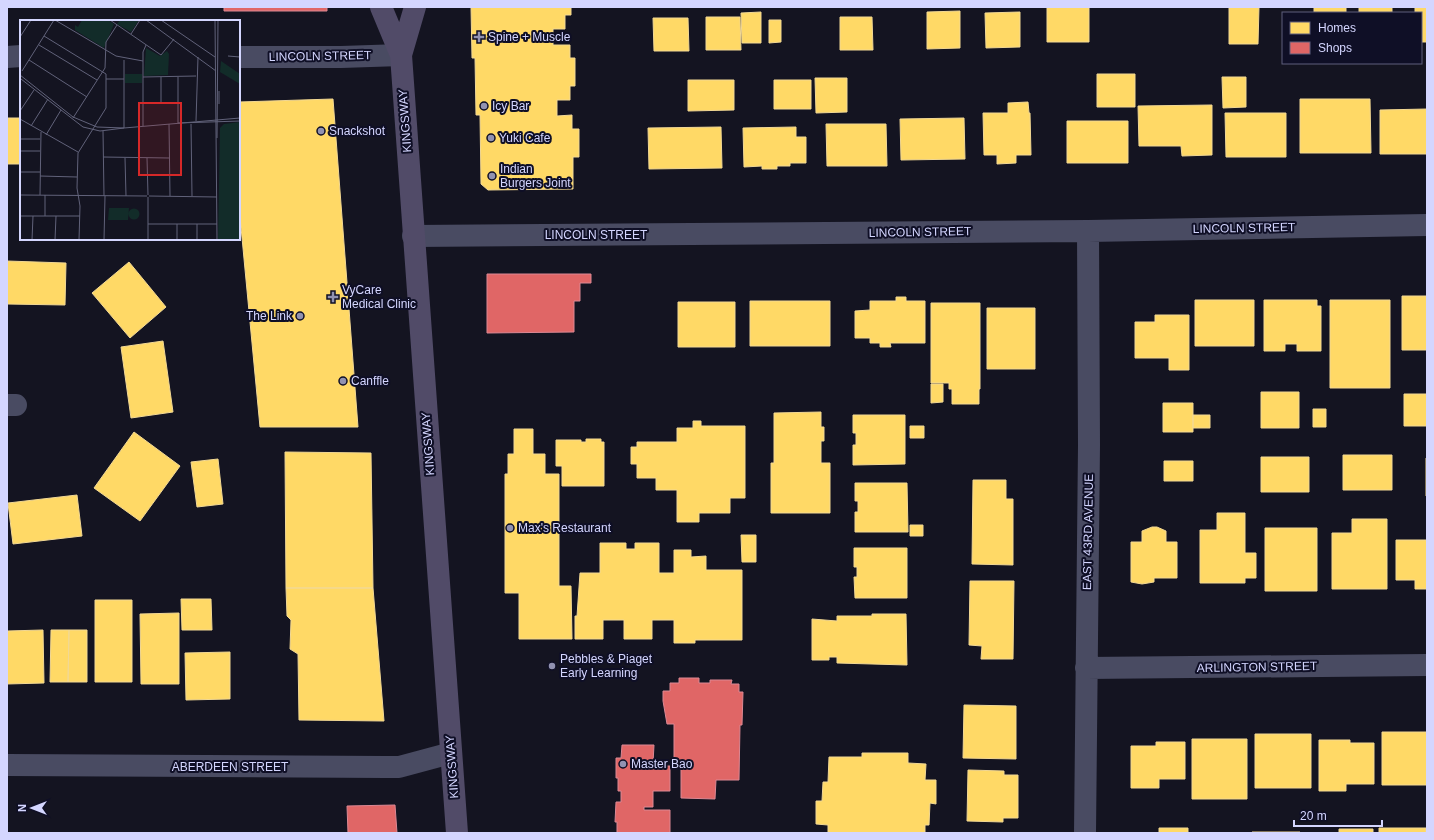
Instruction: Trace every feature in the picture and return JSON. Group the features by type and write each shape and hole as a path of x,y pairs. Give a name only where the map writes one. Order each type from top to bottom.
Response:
{"main road":[{"name":"KINGSWAY","path":"381,7 401,55 412,236 457,833"},
{"name":"KINGSWAY","path":"401,55 415,7"}],"street":[{"name":"LINCOLN STREET","path":"240,57 341,57 401,55"},
{"path":"7,56 20,56"},
{"name":"LINCOLN STREET","path":"412,236 1088,231 1427,225"},
{"name":"EAST 43RD AVENUE","path":"1085,833 1089,445 1088,231"},
{"name":"ARLINGTON STREET","path":"1086,668 1427,665"},
{"name":"ABERDEEN STREET","path":"7,765 399,767 451,753"}],"building: Homes":[{"path":"471,7 571,7 571,15 565,15 565,29 553,29 553,45 570,45 570,58 575,58 575,86 570,86 570,100 557,100 557,116 572,115 572,129 579,129 579,157 573,157 573,189 488,190 481,184 480,115 476,115 475,58 472,58"},
{"path":"1047,7 1089,7 1089,42 1047,42"},
{"path":"1229,7 1259,7 1258,44 1229,44"},
{"path":"1314,7 1346,7 1346,12 1314,12"},
{"path":"1359,7 1392,7 1392,12 1359,12"},
{"path":"1415,7 1427,7 1427,42 1422,42 1422,12 1415,12"},
{"path":"960,11 960,48 927,49 927,12"},
{"path":"761,12 761,43 742,43 741,13"},
{"path":"1020,12 1020,47 986,48 985,13"},
{"path":"706,17 740,17 741,50 706,50"},
{"path":"840,17 872,17 873,50 840,50"},
{"path":"653,18 688,18 689,51 654,51"},
{"path":"769,20 781,20 781,42 769,43"},
{"path":"1097,74 1135,74 1135,107 1097,107"},
{"path":"1222,77 1246,77 1246,107 1223,108"},
{"path":"815,78 847,78 847,112 816,113"},
{"path":"688,80 734,80 734,110 688,111"},
{"path":"774,80 811,80 811,109 774,109"},
{"name":"The Link","path":"333,99 358,427 260,427 240,217 240,102"},
{"path":"1300,99 1370,99 1371,153 1300,153"},
{"path":"1028,102 1030,113 1031,155 1016,155 1016,163 997,164 997,155 984,155 983,113 1008,113 1008,103"},
{"path":"1212,105 1212,155 1182,156 1181,146 1139,146 1138,106"},
{"path":"1427,109 1427,154 1380,154 1380,110"},
{"path":"1225,113 1286,113 1286,157 1226,157"},
{"path":"7,118 20,118 20,164 7,164"},
{"path":"964,118 965,159 901,160 900,119"},
{"path":"1067,121 1128,121 1128,163 1067,163"},
{"path":"826,124 886,124 887,166 827,166"},
{"path":"721,127 722,168 649,169 648,128"},
{"path":"796,127 796,137 806,137 806,163 790,163 790,166 777,166 777,169 762,169 762,166 744,167 743,128"},
{"path":"7,261 66,263 65,305 7,304"},
{"path":"129,262 166,307 130,338 92,293"},
{"path":"1402,296 1427,296 1427,350 1402,350"},
{"path":"896,297 906,297 906,301 925,301 925,343 890,343 891,347 880,347 880,343 870,343 870,338 855,338 855,311 870,310 870,301 896,301"},
{"path":"1195,300 1254,300 1254,346 1195,346"},
{"path":"1264,300 1317,300 1317,306 1321,306 1321,351 1297,351 1297,344 1285,344 1285,351 1264,351"},
{"path":"1330,300 1390,300 1390,388 1330,388"},
{"path":"750,301 830,301 830,346 750,346"},
{"path":"678,302 735,302 735,347 678,347"},
{"path":"931,303 980,303 979,404 952,404 952,389 949,389 949,383 931,383"},
{"path":"987,308 1035,308 1035,369 987,369"},
{"path":"1155,315 1189,315 1189,370 1169,370 1169,358 1135,358 1135,322 1155,322"},
{"path":"163,341 173,412 131,418 121,347"},
{"path":"931,384 943,384 943,402 931,403"},
{"path":"1261,392 1299,392 1299,428 1261,428"},
{"path":"1404,394 1427,394 1427,426 1404,426"},
{"path":"1163,403 1193,403 1193,432 1163,432"},
{"path":"1313,409 1326,409 1326,427 1313,427"},
{"path":"821,412 821,427 824,427 824,441 821,441 821,463 830,463 830,513 771,513 771,463 774,463 774,413"},
{"path":"853,415 905,415 905,464 853,465 853,445 856,445 856,433 853,433"},
{"path":"1193,415 1210,415 1210,428 1193,428"},
{"path":"693,421 701,421 701,426 745,426 745,498 730,498 730,513 699,513 699,522 677,522 677,490 656,490 656,478 637,478 637,464 631,464 631,447 637,447 637,442 677,442 677,428 693,428"},
{"path":"910,426 924,426 924,438 910,438"},
{"path":"514,429 533,429 533,454 545,454 545,474 559,474 559,586 571,586 572,639 519,639 519,593 505,593 505,474 508,474 508,454 514,454"},
{"path":"134,432 180,466 140,521 94,488"},
{"path":"586,439 601,439 601,442 604,442 604,486 562,486 562,466 556,466 556,440 581,440 581,442 586,442"},
{"path":"285,452 371,453 373,588 286,588"},
{"path":"1343,455 1392,455 1392,490 1343,490"},
{"path":"1261,457 1309,457 1309,492 1261,492"},
{"path":"1427,458 1427,496 1426,496"},
{"path":"218,459 223,504 197,507 191,462"},
{"path":"1164,461 1193,461 1193,481 1164,481"},
{"path":"973,480 1006,480 1006,499 1013,499 1013,565 972,564"},
{"path":"855,483 907,483 908,532 855,532 855,512 858,512 858,501 855,501"},
{"path":"77,495 82,536 13,544 8,503"},
{"path":"1217,513 1245,513 1245,553 1256,553 1256,578 1245,578 1245,583 1200,583 1200,530 1217,530"},
{"path":"1352,519 1387,519 1387,589 1332,589 1332,533 1352,533"},
{"path":"910,525 923,525 923,536 910,536"},
{"path":"1152,527 1157,527 1166,531 1166,542 1177,542 1177,578 1154,578 1154,582 1142,584 1131,582 1131,542 1142,542 1142,531"},
{"path":"1265,528 1317,528 1317,591 1265,591"},
{"path":"741,535 756,535 756,562 742,562"},
{"path":"1396,540 1427,540 1427,589 1415,589 1415,580 1396,580"},
{"path":"600,543 626,543 626,549 635,549 635,543 659,543 659,573 674,573 674,550 691,550 691,557 706,556 706,570 742,570 742,640 695,640 695,643 674,643 674,620 652,620 652,639 624,639 624,620 603,620 603,639 575,639 575,616 577,616 580,573 600,573"},
{"path":"854,548 907,548 907,598 855,598 854,577 857,577 857,567 854,567"},
{"path":"970,581 1014,581 1013,659 981,659 982,646 969,645"},
{"path":"286,588 373,588 384,721 299,720 298,654 290,649 291,620 287,616"},
{"path":"181,599 211,599 212,630 182,630"},
{"path":"95,600 132,600 132,682 95,682"},
{"path":"179,613 179,684 141,684 140,614"},
{"path":"872,614 906,614 907,665 837,663 837,657 829,657 829,660 812,660 812,619 837,621 837,616 872,616"},
{"path":"43,630 44,683 7,684 7,631"},
{"path":"51,630 69,630 68,682 50,682"},
{"path":"69,630 87,630 87,682 68,682"},
{"path":"230,652 230,699 186,700 185,653"},
{"path":"964,705 1016,706 1016,759 963,758"},
{"path":"1382,732 1427,732 1427,785 1382,785"},
{"path":"1255,734 1311,734 1311,788 1255,788"},
{"path":"1192,739 1247,739 1247,799 1192,799"},
{"path":"1319,740 1350,740 1350,743 1374,743 1374,784 1346,784 1346,791 1319,791"},
{"path":"1156,742 1185,742 1185,779 1159,779 1159,788 1131,788 1131,746 1156,746"},
{"path":"862,753 908,753 908,763 926,764 925,780 936,780 936,804 930,803 929,825 925,825 925,833 828,833 828,825 816,824 816,801 822,801 823,782 828,782 829,757 862,757"},
{"path":"968,770 1004,771 1004,775 1018,775 1018,818 1003,818 1003,822 967,821"},
{"path":"1159,828 1188,828 1188,833 1159,833"},
{"path":"1379,828 1426,828 1426,833 1379,833"},
{"path":"1339,829 1373,829 1373,833 1339,833"},
{"path":"1300,832 1300,833 1252,833"}],"building: Shops":[{"path":"224,7 327,7 327,11 224,11"},
{"path":"487,274 591,274 591,283 580,283 580,301 574,301 574,332 487,333"},
{"path":"679,678 699,678 699,683 710,683 710,680 732,680 731,684 739,684 739,692 743,692 742,725 740,725 739,780 716,780 715,799 681,798 681,766 674,766 674,724 667,724 663,701 663,691 670,691 670,683 679,683"},
{"path":"622,745 654,745 653,763 645,763 645,766 670,766 670,791 653,791 653,807 644,807 644,810 670,810 670,833 617,833 617,822 615,822 616,802 621,802 621,791 618,791 618,778 616,778 616,758 621,758"},
{"path":"395,805 397,833 348,833 347,806"}],"place":[{"name":"Spine + Muscle","path":"479,37"},
{"name":"Icy Bar","path":"484,106"},
{"name":"Snackshot","path":"321,131"},
{"name":"Yuki Cafe","path":"491,138"},
{"name":"Indian Burgers Joint","path":"492,176"},
{"name":"VyCare Medical Clinic","path":"333,297"},
{"name":"The Link","path":"300,316"},
{"name":"Canffle","path":"343,381"},
{"name":"Max's Restaurant","path":"510,528"},
{"name":"Pebbles & Piaget Early Learning","path":"552,666"},
{"name":"Master Bao","path":"623,764"}]}
